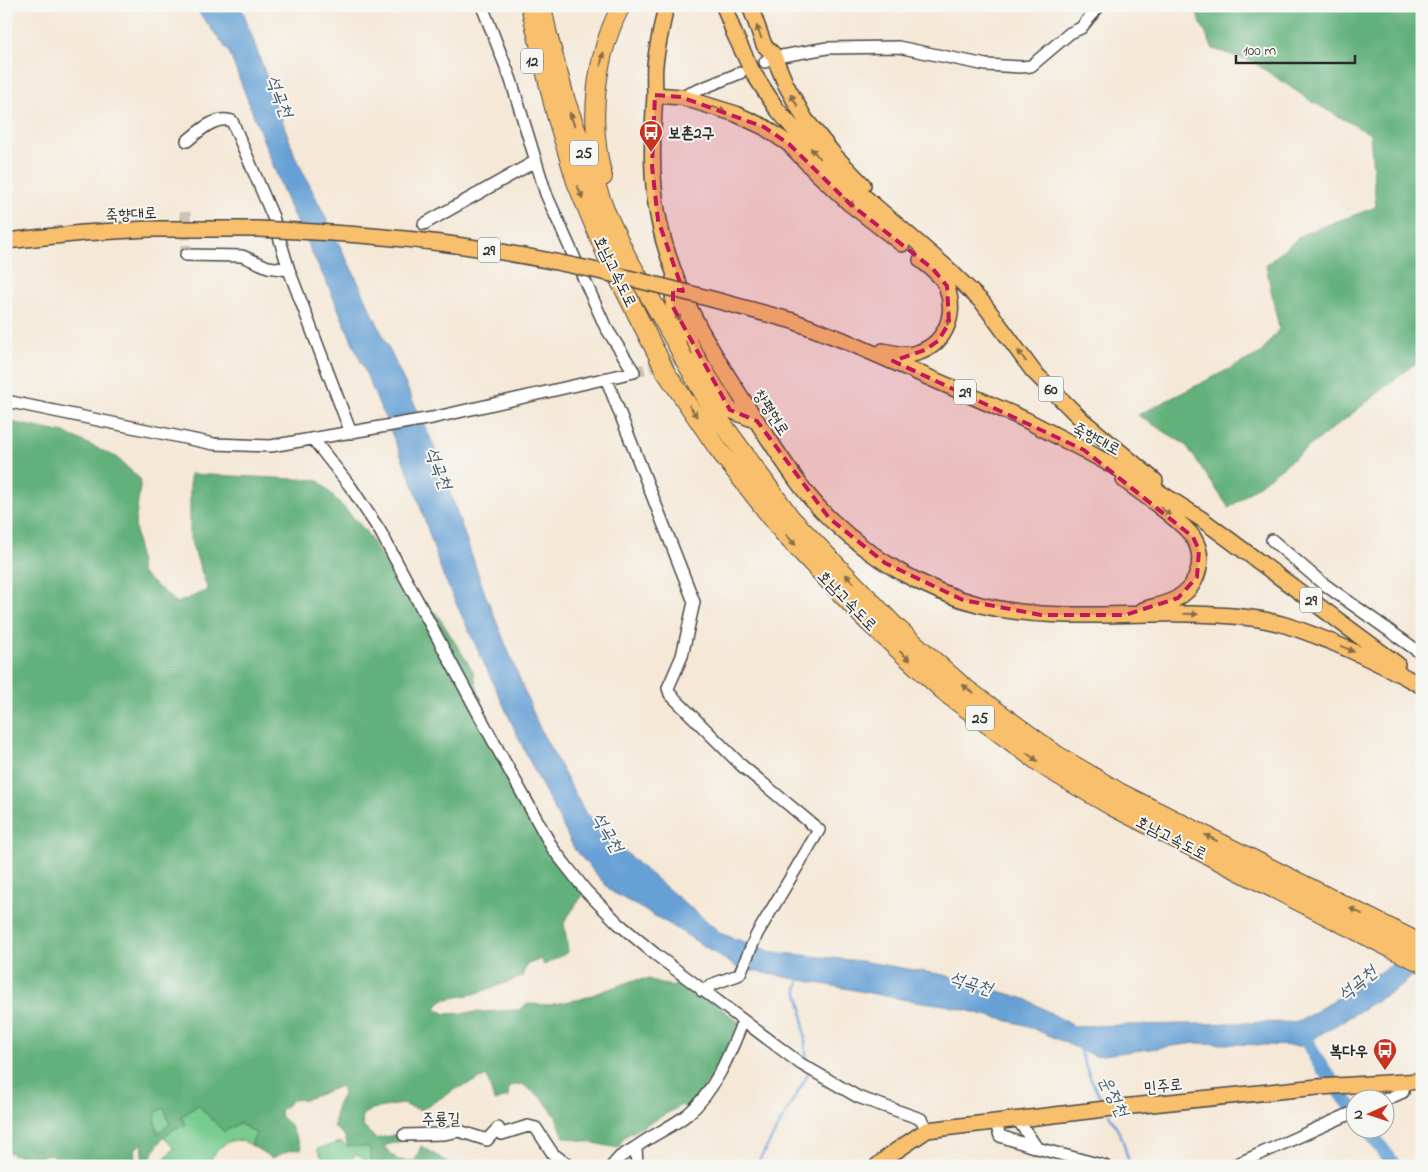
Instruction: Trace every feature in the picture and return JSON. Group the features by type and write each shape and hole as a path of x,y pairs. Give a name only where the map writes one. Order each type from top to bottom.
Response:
{"highway":[{"name":"12","path":"516,6 534,69 555,112"},
{"name":"호남고속도로","path":"530,6 555,112 576,182 605,252 666,371 718,449 786,535 866,620 948,695 1048,770 1111,806 1422,963"},
{"name":"호남고속도로","path":"542,6 566,101 605,210 626,255 714,412 791,518 896,627 964,687 1057,755 1121,793 1422,944"},
{"path":"621,6 606,41 597,83 598,158 610,202 647,291"}],"main road":[{"name":"창평현로","path":"666,6 655,64 652,166 658,220 669,259 695,319 708,342 757,421 798,482 829,518 852,538 885,562 920,582 963,600 1007,610 1041,615 1190,614 1242,617 1283,624 1339,644 1386,666 1422,686"},
{"name":"60","path":"724,6 734,34 752,71 776,108 818,157 946,267 983,303 1033,371 1082,420 1200,518"},
{"path":"750,6 769,58 805,119 835,156 917,243"},
{"path":"655,95 681,97 736,114 764,128 789,144 849,203 933,269 947,286 951,307 949,323 938,341 926,350 912,354 892,353 843,340"},
{"name":"죽향대로","path":"6,241 148,229 258,229 384,237 481,249 592,270 652,283 793,322 843,340 989,403 1084,450 1145,483 1200,518 1422,682"},
{"path":"1084,450 1183,526 1193,537 1199,550 1200,564 1197,578 1189,589 1178,598 1125,615"},
{"name":"민주로","path":"877,1166 927,1130 1122,1107 1318,1087 1422,1081"}],"street":[{"path":"6,401 214,444 271,446 432,418 634,372 605,326 546,194 511,80 482,6"},
{"path":"769,58 827,48 898,47 986,65 1030,66 1070,33 1081,28 1099,6"},
{"path":"681,97 740,73"},
{"path":"186,141 209,124 226,119 232,121 273,217 289,270 351,433"},
{"path":"424,224 536,161"},
{"path":"186,255 242,256 268,267 289,270"},
{"path":"606,378 694,602 682,656 668,688 670,694 741,765 819,830 754,941 740,973 702,991"},
{"path":"313,439 350,486 380,531 553,849 586,891 619,924 702,991 801,1064 858,1097 921,1119 927,1130"},
{"path":"1272,540 1321,582 1422,654"},
{"path":"612,1166 620,1157 687,1115 696,1106 716,1079 742,1021"},
{"path":"1396,1095 1403,1092 1404,1082"},
{"path":"1233,1166 1346,1115"},
{"path":"1018,1120 1037,1148"},
{"path":"995,1121 1000,1136 1105,1166"},
{"name":"주룡길","path":"404,1135 443,1134 459,1131 487,1140 498,1128 502,1134 528,1126 536,1128 553,1154 570,1166"},
{"path":"636,1147 637,1166"}],"highlighted area":[{"path":"655,95 681,97 764,127 789,144 849,203 933,269 947,286 949,323 938,341 925,350 893,361 1084,450 1193,537 1199,550 1197,577 1178,598 1125,615 1041,615 963,600 885,563 829,518 757,421 730,410 673,307 673,289 683,291 658,220 652,166"}],"green space":[{"path":"1193,6 1422,6 1422,358 1229,508 1186,445 1138,415 1261,353 1279,329 1266,265 1303,234 1376,207 1370,134 1311,101 1252,61 1213,49"},
{"path":"6,421 65,433 116,457 141,480 135,524 141,573 177,603 208,590 190,539 190,474 318,480 364,529 397,581 437,614 473,671 493,751 585,892 564,922 568,952 544,965 541,959 526,965 522,977 474,994 442,1000 436,1008 445,1014 519,1010 528,1004 549,1005 581,999 634,980 648,979 673,987 680,977 740,1023 713,1075 688,1110 682,1105 624,1137 618,1148 564,1137 556,1117 542,1098 522,1084 509,1086 508,1097 494,1101 487,1076 454,1090 421,1110 402,1104 372,1109 362,1115 363,1126 376,1139 403,1133 401,1141 383,1146 398,1160 415,1161 421,1146 454,1166 373,1166 369,1147 348,1146 344,1135 334,1127 336,1108 343,1094 341,1086 307,1099 292,1100 280,1111 281,1117 290,1125 302,1149 290,1150 272,1158 251,1145 256,1133 239,1123 224,1132 198,1105 181,1117 186,1125 174,1129 156,1147 150,1159 158,1166 144,1166 142,1156 143,1143 134,1149 135,1166 59,1166 53,1155 47,1154 33,1162 6,1150","holes":["164,1108 170,1124 158,1133 155,1121 156,1112"]},
{"path":"198,1105 224,1132 239,1123 256,1134 251,1145 243,1141 230,1141 215,1153 207,1166 158,1166 174,1148 164,1138 179,1127 186,1125 181,1117"},
{"path":"164,1108 170,1124 158,1133 155,1121 156,1112"},
{"path":"341,1142 348,1146 369,1147 373,1166 356,1154 346,1166 328,1164 317,1149"}],"water":[{"name":"석곡천","path":"194,6 241,6 295,156 359,284 434,446 484,591 540,729 585,812 637,863 722,934 772,952 861,961 944,975 1026,999 1074,1026 1298,1022 1388,967 1422,935 1422,966 1403,985 1301,1046 1196,1043 1095,1056 1025,1025 945,1005 907,1000 738,968 671,925 612,892 575,850 528,758 442,573 412,481 331,292 289,206 229,52"}],"waterway":[{"path":"800,978 797,989 802,1009 807,1063"},
{"path":"1301,1030 1318,1062 1346,1100"},
{"name":"운정천","path":"1078,1046 1091,1080 1103,1103"},
{"path":"756,1166 808,1071"},
{"name":"운정천","path":"1109,1114 1122,1138 1130,1166"},
{"path":"1376,1140 1395,1166"}],"tunnel":[{"path":"185,212 186,255"},
{"path":"634,372 690,356"}],"place":[{"name":"보촌2구","path":"651,153"},
{"name":"복다우","path":"1385,1071"}]}
